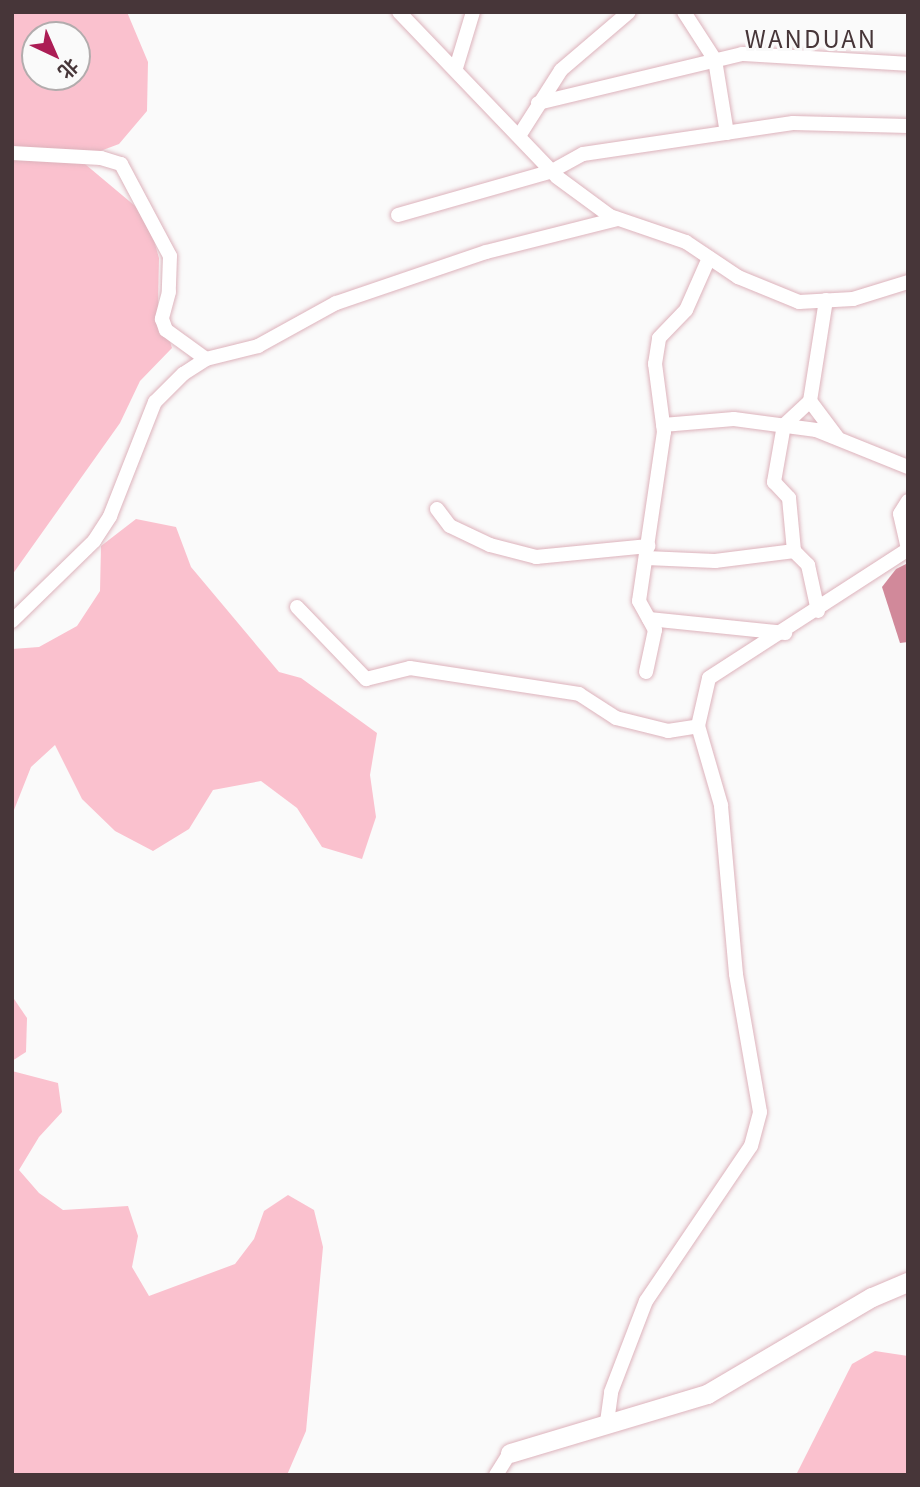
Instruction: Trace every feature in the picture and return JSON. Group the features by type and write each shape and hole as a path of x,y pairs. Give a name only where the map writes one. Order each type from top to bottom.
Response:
{"street":[{"path":"399,12 456,68 552,171 617,219 686,242 738,277 799,302 853,299 908,282"},
{"path":"456,68 473,12"},
{"path":"519,136 561,70 629,12"},
{"path":"684,12 715,60 727,133"},
{"path":"538,103 742,54 908,64"},
{"path":"398,215 552,171 583,154 793,123 908,127"},
{"path":"12,153 101,158 121,164 170,256 169,292 162,319 166,330 206,359"},
{"path":"12,621 94,541 110,516 155,402 206,359 258,346 349,299 486,251 617,219"},
{"path":"646,672 655,630 639,601 663,425 655,364 659,338 686,310 709,258"},
{"path":"818,611 808,565 794,551 789,498 774,482 784,425 810,401 826,300"},
{"path":"810,401 837,438"},
{"path":"663,425 734,419 784,425 837,438 908,467"},
{"path":"607,1422 611,1392 646,1301 751,1146 760,1112 736,974 721,805 698,726 709,678 786,632 907,550 900,514 908,501"},
{"path":"437,509 450,526 536,557 647,552 715,561 794,551"},
{"path":"297,607 366,679 410,668 579,694 616,718 668,731 698,726"},
{"path":"649,619 786,632"},
{"path":"496,1475 510,1452 707,1394 872,1297 908,1282"}],"shaded area":[{"path":"12,12 127,12 148,62 147,111 119,144 79,159 147,216 159,258 158,304 172,348 140,381 120,423 12,575"},
{"path":"136,519 176,527 191,567 279,672 301,678 377,733 370,775 376,817 362,859 322,847 297,808 261,781 213,790 189,829 153,851 115,831 82,799 55,745 31,767 12,815 12,649 39,647 77,626 100,591 101,546"},
{"path":"908,563 908,642 900,643 882,587 896,569"},
{"path":"12,996 27,1018 26,1052 12,1061"},
{"path":"12,1071 58,1083 62,1112 39,1137 19,1170 39,1193 63,1210 128,1206 138,1236 132,1267 149,1296 235,1264 254,1239 264,1211 288,1195 314,1210 323,1247 306,1431 287,1475 12,1475"},
{"path":"875,1351 908,1356 908,1475 796,1475 852,1364"}],"district":[{"name":"WANDUAN","path":"811,38"}]}
